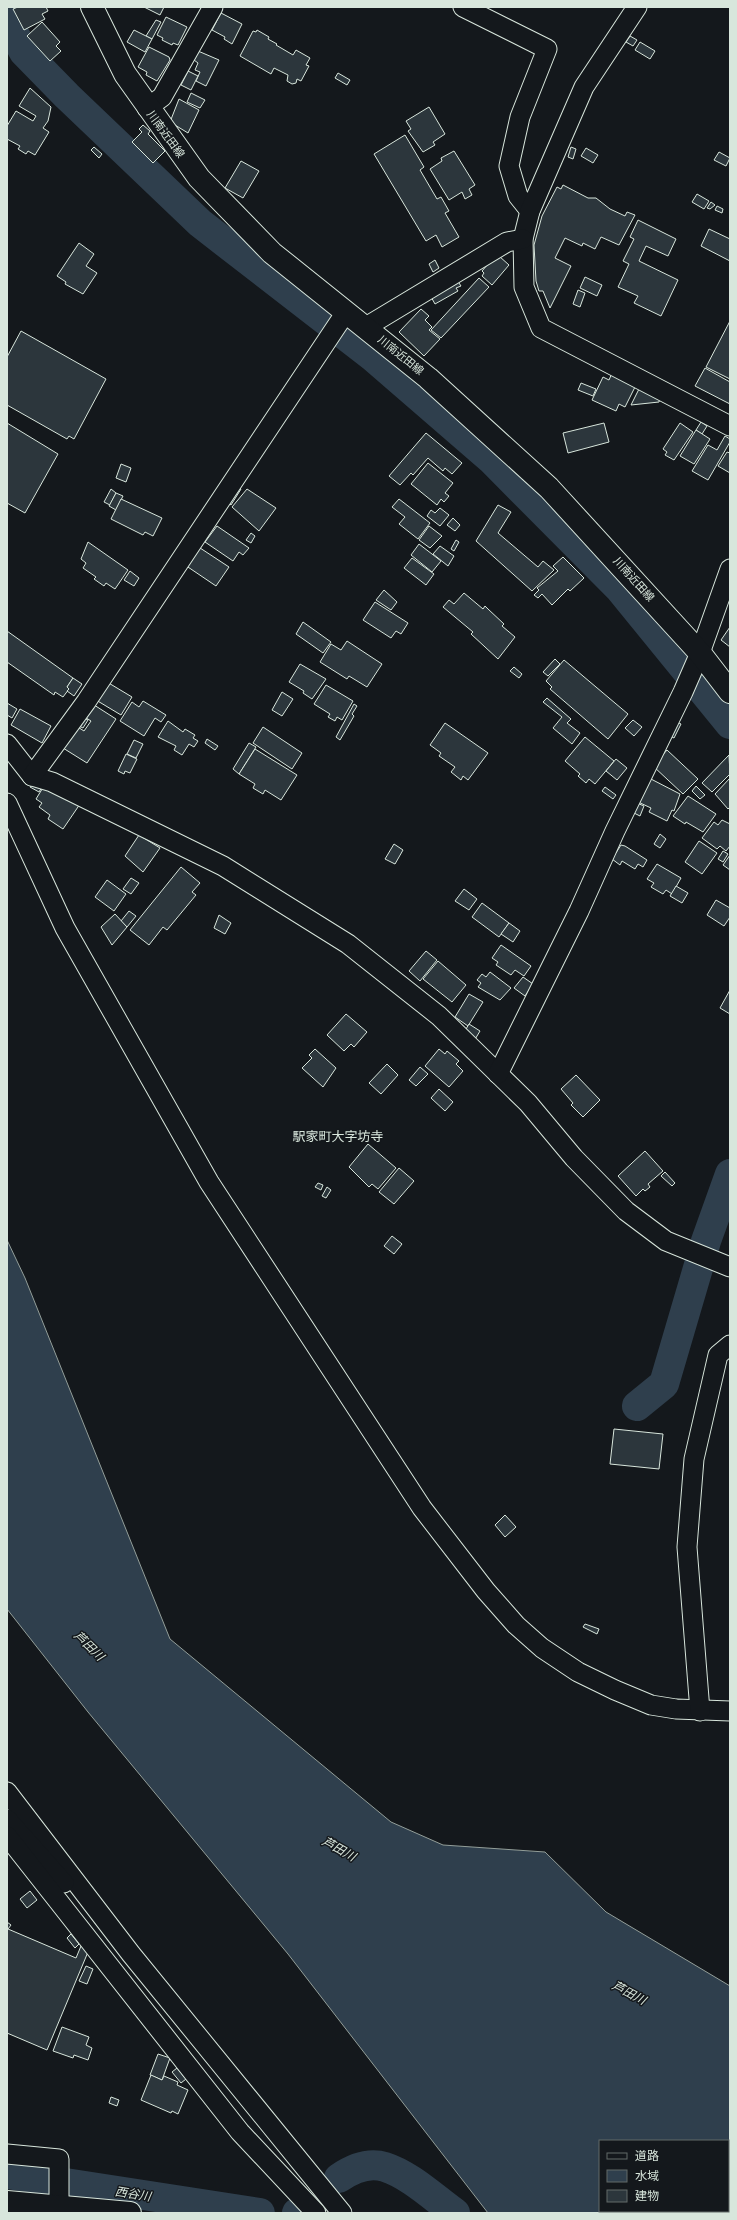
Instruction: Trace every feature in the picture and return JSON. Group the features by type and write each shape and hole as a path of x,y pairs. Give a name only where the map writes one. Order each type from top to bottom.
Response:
{"main road":[{"name":"川南近田線","path":"92,7 125,74 147,108 204,184 272,253 428,378 550,488 700,653 730,692"},
{"path":"7,2202 130,2213"}],"street":[{"path":"147,108 162,97 213,7"},
{"path":"463,7 547,49 520,117 509,166 518,196 530,211"},
{"path":"637,7 584,87 530,211 523,239 524,287 541,328 730,426"},
{"path":"366,327 507,242 523,239"},
{"path":"32,776 86,702 346,312"},
{"path":"498,1074 579,911 700,653 730,569"},
{"path":"7,744 32,776 52,782 223,866 348,944 439,1016 528,1103 574,1158 626,1211 666,1241 722,1263"},
{"path":"7,803 65,928 209,1182 422,1508 486,1591 516,1625 542,1648 578,1672 615,1690 652,1705 715,1711 687,1547 694,1459 718,1356 730,1345"},
{"path":"7,1792 131,1954 342,2213"},
{"path":"7,1819 83,1906 91,1911 99,1911"},
{"path":"7,1836 240,2132 316,2213"},
{"path":"7,2154 59,2159 59,2206"}],"water":[{"name":"芦田川","path":"7,1240 25,1278 170,1639 391,1822 443,1845 545,1852 606,1912 730,1986 730,2213 488,2213 288,1954 88,1712 7,1609"}],"building":[{"path":"18,7 46,7 48,11 42,14 45,19 24,30 13,9"},
{"path":"144,7 164,7 160,15"},
{"path":"221,13 242,24 232,44 224,39 225,37 212,30"},
{"path":"166,17 187,27 178,45 173,43 172,45 162,40 163,38 157,35"},
{"path":"156,20 161,22 152,39 146,36"},
{"path":"42,22 60,42 56,46 61,51 50,61 27,36"},
{"path":"134,30 152,39 145,52 127,42"},
{"path":"257,30 269,37 268,39 277,44 276,45 293,55 296,50 310,58 306,65 309,66 301,81 297,79 296,83 292,84 287,81 288,75 274,68 271,74 240,56 253,31 256,32"},
{"path":"630,36 637,40 633,46 626,42"},
{"path":"640,42 655,51 650,59 635,50"},
{"path":"149,47 169,57 170,60 157,81 146,75 147,72 138,67"},
{"path":"198,51 219,60 206,86 196,81 200,72 195,70 198,63 194,60"},
{"path":"188,71 198,76 191,90 181,85"},
{"path":"338,73 350,80 347,85 335,78"},
{"path":"30,88 51,107 48,121 43,128 49,132 35,155 28,151 26,154 18,149 20,146 7,139 7,126 16,111 33,121 36,116 19,106"},
{"path":"191,93 205,100 200,108 187,102"},
{"path":"179,99 199,110 188,133 170,122"},
{"path":"429,107 445,134 433,142 435,145 423,152 408,131 411,129 406,121"},
{"path":"143,125 150,131 148,134 165,151 153,163 132,142 142,132 139,129"},
{"path":"405,135 424,167 420,170 437,199 441,197 449,211 445,213 459,237 442,247 436,235 426,241 374,154"},
{"path":"94,147 102,154 99,158 91,150"},
{"path":"571,147 576,149 573,159 568,157"},
{"path":"586,148 598,155 593,163 581,156"},
{"path":"454,151 475,185 469,189 472,195 465,199 462,192 449,200 430,169 442,161 441,158"},
{"path":"719,152 730,158 726,166 714,160"},
{"path":"241,161 259,171 243,198 225,188"},
{"path":"563,185 588,198 596,198 610,209 625,216 627,212 635,215 619,245 601,237 595,249 583,243 582,246 565,238 555,258 571,266 550,308 543,291 539,291 536,281 534,245 542,216 557,187 561,189"},
{"path":"697,194 709,201 704,209 692,202"},
{"path":"711,202 715,205 710,209 707,208"},
{"path":"717,206 723,209 722,213 715,210"},
{"path":"638,220 676,239 668,256 646,246 639,261 678,280 661,316 634,303 638,296 618,287 629,264 623,261 634,239 630,237"},
{"path":"709,229 730,239 730,261 701,246"},
{"path":"79,243 94,254 86,266 97,273 83,294 65,284 66,282 57,276"},
{"path":"495,256 499,256 509,265 492,285 482,276 484,273 482,271"},
{"path":"435,260 439,268 433,272 429,264"},
{"path":"585,277 602,285 597,296 580,288"},
{"path":"479,278 489,287 441,338 431,330"},
{"path":"457,280 461,286 456,288 458,291 435,304 430,295"},
{"path":"578,290 585,293 580,307 573,304"},
{"path":"421,309 429,316 425,320 432,327 429,330 440,339 424,356 399,332"},
{"path":"730,321 730,379 706,367"},
{"path":"21,331 106,379 74,439 69,436 67,439 7,405 7,357"},
{"path":"705,368 730,382 730,404 695,386"},
{"path":"612,373 636,385 625,407 619,404 616,411 592,400 603,377 609,380"},
{"path":"581,383 596,389 593,396 578,390"},
{"path":"640,387 661,396 659,402 631,405"},
{"path":"701,422 707,426 702,434 696,430"},
{"path":"7,423 58,454 25,513 7,503"},
{"path":"604,423 609,442 568,453 563,433"},
{"path":"680,423 693,432 674,460 665,455 667,452 663,449"},
{"path":"696,430 710,439 694,464 680,456"},
{"path":"426,433 462,463 452,474 445,468 443,471 428,458 413,475 411,473 400,485 389,476"},
{"path":"725,436 730,439 730,442 708,480 692,471 708,445 717,450"},
{"path":"727,452 730,453 730,473 718,466"},
{"path":"428,463 453,483 445,493 449,496 444,502 441,499 437,505 411,484"},
{"path":"121,464 131,468 126,482 116,478"},
{"path":"236,486 241,489 231,505 226,501"},
{"path":"111,489 116,493 110,505 104,502"},
{"path":"247,489 276,508 259,531 232,507"},
{"path":"116,493 123,496 116,510 109,506"},
{"path":"121,499 162,518 153,536 145,532 143,535 111,519"},
{"path":"399,499 430,523 418,539 399,524 405,517 392,507"},
{"path":"498,505 511,512 498,533 538,567 543,561 554,570 532,591 476,541"},
{"path":"440,508 449,515 440,526 427,516 431,510 435,513"},
{"path":"453,518 460,525 455,531 447,525"},
{"path":"217,526 249,548 243,555 239,552 233,561 205,542"},
{"path":"429,526 442,536 430,548 419,540"},
{"path":"251,533 255,536 251,543 246,540"},
{"path":"456,540 459,542 454,551 451,549"},
{"path":"88,542 128,570 115,589 106,583 104,586 94,579 96,577 83,568 86,563 81,559"},
{"path":"194,544 229,567 216,586 185,565"},
{"path":"419,544 441,561 432,572 411,555"},
{"path":"440,546 454,556 448,566 433,554"},
{"path":"563,557 584,578 570,591 568,589 552,605 542,594 538,598 534,595 539,590 537,588 558,571 553,566"},
{"path":"412,558 434,574 426,585 404,568"},
{"path":"130,571 139,578 134,586 124,580"},
{"path":"384,590 397,602 391,610 376,600"},
{"path":"464,593 483,609 485,606 504,624 502,626 515,637 498,659 471,634 473,632 443,607 449,600 454,604"},
{"path":"375,602 408,623 401,634 396,631 391,638 363,620"},
{"path":"303,622 331,642 323,653 296,634"},
{"path":"730,627 730,647 721,640"},
{"path":"7,631 73,678 67,687 69,689 63,697 55,692 54,695 7,662"},
{"path":"347,641 382,664 367,687 349,676 347,679 320,662 331,644 341,650"},
{"path":"555,659 560,664 548,676 543,672"},
{"path":"564,660 628,714 608,739 550,689 552,687 546,681"},
{"path":"300,664 326,679 312,699 303,693 304,691 289,682"},
{"path":"514,667 522,674 519,678 510,671"},
{"path":"73,678 82,684 74,696 67,691 69,689 67,687"},
{"path":"107,682 132,697 121,715 96,700"},
{"path":"326,685 353,701 342,720 337,717 335,721 328,717 330,714 314,704"},
{"path":"282,692 293,699 282,716 272,710"},
{"path":"547,698 571,719 567,723 580,733 572,744 553,728 562,717 543,702"},
{"path":"143,701 166,715 161,722 155,718 144,736 120,721 132,702 139,707"},
{"path":"7,703 17,709 12,718 7,715"},
{"path":"91,703 116,719 87,763 63,748 73,724 84,731 91,721 83,716"},
{"path":"354,704 357,706 352,714 354,716 340,740 336,737"},
{"path":"20,709 51,726 42,743 11,725"},
{"path":"78,715 88,720 83,728 73,723"},
{"path":"633,720 642,727 634,736 625,728"},
{"path":"168,721 183,732 185,729 195,735 193,738 198,741 194,747 189,744 182,755 174,750 176,746 158,737"},
{"path":"675,721 681,724 674,738 668,735"},
{"path":"445,723 488,753 468,780 463,776 461,780 451,772 455,767 439,756 441,753 430,745"},
{"path":"263,727 302,753 292,769 253,743"},
{"path":"585,737 614,761 595,784 589,779 586,783 578,776 580,774 565,761"},
{"path":"207,739 218,746 215,750 205,743"},
{"path":"134,740 143,744 136,758 127,754"},
{"path":"249,743 256,747 239,774 233,769"},
{"path":"255,749 297,775 281,800 265,790 263,794 253,788 255,784 239,774"},
{"path":"667,750 698,779 683,794 653,766"},
{"path":"126,754 137,759 130,773 125,771 124,774 118,771"},
{"path":"729,755 730,774 712,792 702,783"},
{"path":"616,759 627,768 617,780 606,771"},
{"path":"36,777 45,782 39,792 30,787"},
{"path":"649,778 680,794 674,811 672,810 667,821 649,812 651,808 636,801"},
{"path":"730,778 730,807 728,809 715,794"},
{"path":"44,786 80,804 63,829 48,819 50,815 39,807 42,803 36,799"},
{"path":"696,786 705,795 700,799 692,791"},
{"path":"605,787 616,795 613,799 602,791"},
{"path":"688,796 716,814 703,832 686,822 685,824 673,816"},
{"path":"637,803 644,806 640,816 632,812"},
{"path":"722,820 730,824 730,846 726,851 720,846 717,849 702,838 714,822 718,825"},
{"path":"660,834 666,839 660,848 654,844"},
{"path":"139,835 160,848 143,872 125,856"},
{"path":"699,841 717,853 702,874 685,862"},
{"path":"394,844 403,850 395,864 385,859"},
{"path":"621,845 647,860 643,867 638,864 635,869 622,861 620,865 612,859"},
{"path":"723,851 728,854 723,862 718,859"},
{"path":"730,855 730,870 723,865"},
{"path":"657,864 681,878 672,894 666,890 663,894 651,887 654,883 647,879"},
{"path":"181,867 200,883 192,892 196,895 167,930 163,927 149,945 130,930"},
{"path":"131,878 139,883 131,894 123,889"},
{"path":"107,880 126,894 114,911 95,897"},
{"path":"676,886 688,893 682,903 670,896"},
{"path":"464,889 477,899 469,910 455,901"},
{"path":"716,900 730,908 730,917 724,926 707,915"},
{"path":"482,903 509,923 499,937 472,917"},
{"path":"129,911 136,916 127,927 121,921"},
{"path":"115,914 127,927 112,945 101,927"},
{"path":"219,915 231,923 225,934 214,928"},
{"path":"509,923 520,931 513,942 501,934"},
{"path":"501,945 531,966 524,976 515,970 511,975 496,965 498,962 492,958"},
{"path":"426,951 437,960 420,981 409,971"},
{"path":"438,961 466,985 452,1002 423,979"},
{"path":"490,972 511,988 500,1000 478,987 481,983 477,980 482,974 486,977"},
{"path":"523,977 533,984 525,996 514,988"},
{"path":"730,990 730,1014 720,1008"},
{"path":"469,994 483,1002 468,1026 455,1017"},
{"path":"346,1014 367,1032 354,1047 351,1044 344,1051 327,1035"},
{"path":"469,1024 480,1031 474,1041 463,1034"},
{"path":"315,1049 336,1068 323,1087 302,1068 312,1058 309,1055"},
{"path":"439,1049 445,1054 447,1051 459,1061 456,1064 463,1071 449,1087 425,1066"},
{"path":"387,1064 398,1075 381,1094 369,1083"},
{"path":"420,1067 428,1074 416,1086 409,1080"},
{"path":"576,1075 600,1100 583,1117 571,1105 573,1103 561,1089"},
{"path":"439,1089 453,1102 445,1111 431,1098"},
{"path":"368,1144 396,1168 378,1189 372,1184 369,1187 349,1167"},
{"path":"645,1151 663,1171 648,1184 650,1187 645,1191 643,1189 636,1196 618,1176"},
{"path":"399,1168 414,1181 394,1204 379,1192"},
{"path":"665,1172 675,1183 672,1186 661,1176"},
{"path":"318,1183 323,1185 321,1190 315,1187"},
{"path":"327,1187 331,1190 326,1198 322,1196"},
{"path":"392,1236 402,1244 394,1254 384,1246"},
{"path":"614,1429 663,1434 659,1469 610,1464"},
{"path":"505,1515 516,1527 505,1537 495,1525"},
{"path":"585,1624 599,1629 597,1634 583,1627"},
{"path":"30,1891 37,1900 27,1908 20,1899"},
{"path":"7,1922 11,1925 8,1929 76,1958 81,1946 88,1952 47,2050 7,2033"},
{"path":"71,1934 79,1944 75,1948 67,1938"},
{"path":"86,1966 93,1969 87,1984 79,1981"},
{"path":"62,2027 89,2037 86,2045 92,2048 88,2060 74,2055 73,2058 53,2051"},
{"path":"158,2054 170,2058 162,2080 150,2075"},
{"path":"177,2068 186,2079 181,2083 172,2072"},
{"path":"151,2075 162,2080 164,2076 178,2082 177,2085 188,2090 178,2114 172,2111 171,2113 141,2100"},
{"path":"111,2097 119,2100 117,2106 109,2103"}],"waterway":[{"path":"7,21 24,52 67,96 200,223 373,357 492,460 620,589 730,724"},
{"path":"637,1406 664,1384 706,1241 730,1174"},
{"name":"西谷川","path":"339,2178 361,2167 373,2165 385,2167 404,2175 455,2213"},
{"name":"西谷川","path":"7,2174 260,2213"}],"district":[{"name":"駅家町大字坊寺","path":"338,1136"}]}
